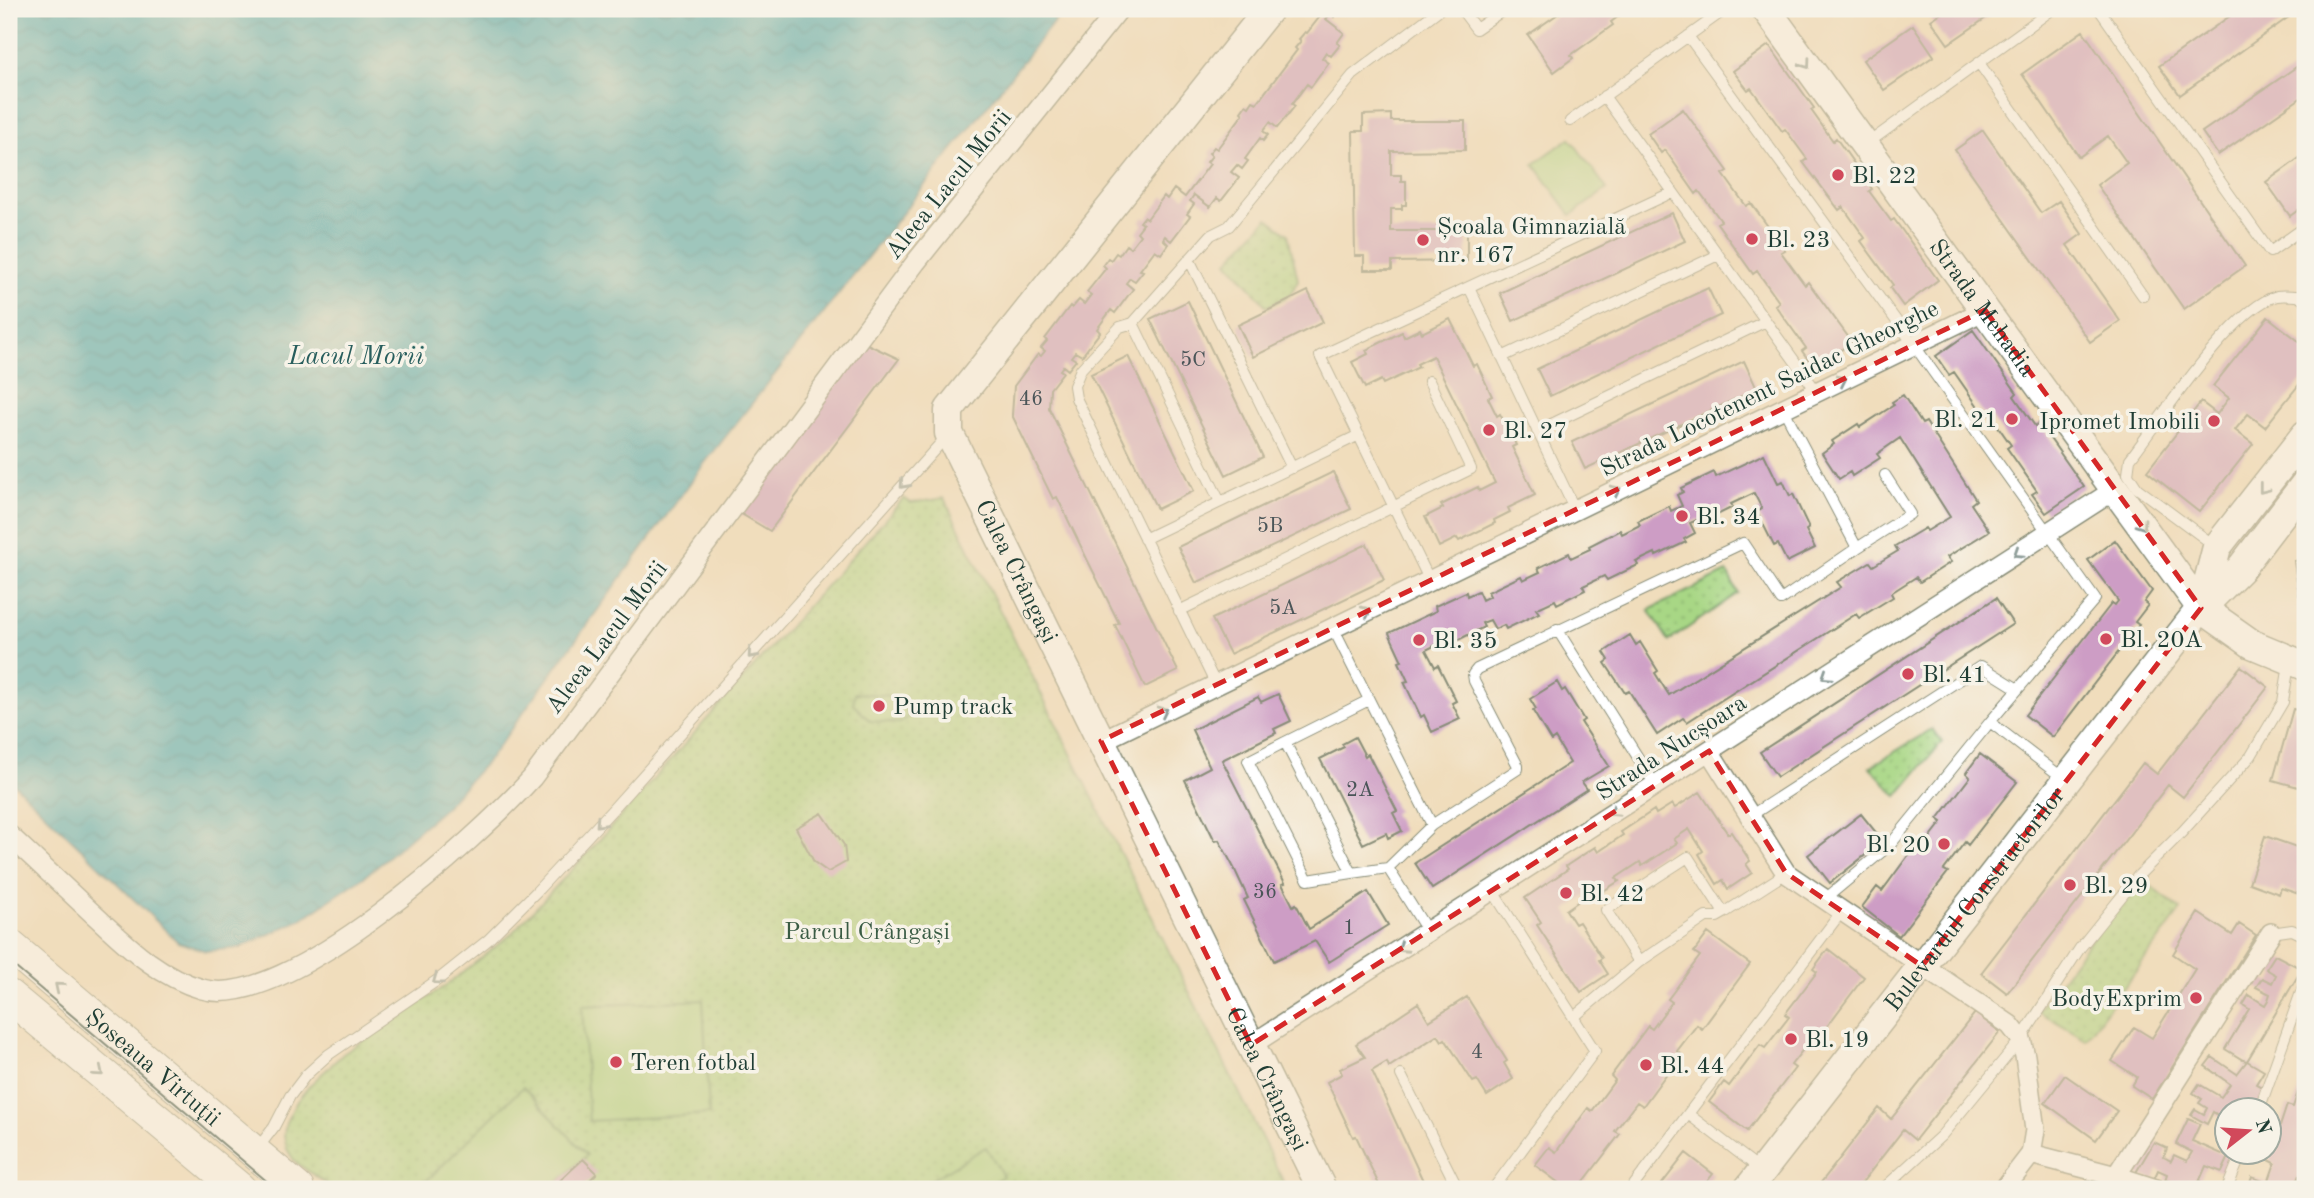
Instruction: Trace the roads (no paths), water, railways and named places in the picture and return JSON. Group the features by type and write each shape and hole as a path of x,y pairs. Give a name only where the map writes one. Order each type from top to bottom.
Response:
{"main road":[{"name":"Șoseaua Virtuții","path":"9,945 298,1189"},
{"name":"Șoseaua Virtuții","path":"9,996 240,1189"}],"street":[{"name":"Aleea Lacul Morii","path":"9,835 143,960 179,981 203,990 233,991 259,983 315,958 384,912 483,829 532,778 916,262 1119,9"},
{"path":"949,433 949,410 1269,9"},
{"name":"Strada Mehadia","path":"1766,9 2201,608 2241,637 2297,664"},
{"name":"Strada Locotenent Saidac Gheorghe","path":"1101,741 1984,310"},
{"name":"Calea Crângași","path":"949,433 1322,1189"},
{"name":"Bulevardul Constructorilor","path":"2201,608 2217,547 2305,435"},
{"name":"Strada Nucșoara","path":"1251,1045 2116,489"},
{"name":"Bulevardul Constructorilor","path":"1755,1180 2201,608 2240,569 2300,501"},
{"path":"1709,751 1786,873 2010,1025 2021,1039 2028,1069 2035,1130 2031,1154 2004,1189"},
{"path":"2116,1176 2271,933"},
{"path":"2031,1154 2156,1189"}],"lane":[{"path":"1216,685 1074,392 1075,380 1081,369 1119,327 1133,323 1211,235 1230,226 1353,75 1440,9"},
{"path":"1461,9 1476,29 1505,9"},
{"path":"1570,121 1726,9"},
{"path":"1865,146 2053,9"},
{"path":"2099,9 2270,252 2305,227"},
{"path":"1688,36 2095,598 1890,845 1825,899"},
{"path":"1979,63 2143,296"},
{"path":"1604,96 1817,392"},
{"path":"1430,581 1320,356 1673,192"},
{"path":"1502,356 1718,255"},
{"path":"1189,259 1292,468"},
{"path":"1469,287 1575,510"},
{"path":"2217,547 2137,488 2128,474 2130,459 2230,328 2262,303 2277,296 2298,296 2305,301"},
{"path":"1537,431 1766,321"},
{"path":"1133,323 1220,502"},
{"path":"1179,611 1471,469 1429,381"},
{"path":"1783,408 1857,548"},
{"path":"254,1153 274,1128 290,1096 328,1055 439,979 488,940 536,892 949,433"},
{"path":"1144,539 1359,435"},
{"path":"1368,700 1248,761 1308,880 1388,869 1432,825 1518,767 1474,681 1475,670 1743,543 1781,600 1910,514 1885,475"},
{"path":"1333,628 1432,825"},
{"path":"1557,629 1656,786"},
{"path":"1883,1189 1942,1135 2021,1039 2080,948 2138,876 2251,756 2283,702 2297,664"},
{"path":"1750,816 1981,666 2018,689"},
{"path":"1990,722 2067,780"},
{"path":"1285,742 1352,873"},
{"path":"1639,962 1606,911 1688,857 1724,913"},
{"path":"1388,869 1427,932"},
{"path":"1574,1017 1639,962 1706,917 1717,917 1786,873"},
{"path":"1492,890 1595,1051 1493,1189"},
{"path":"1631,1189 1842,911"},
{"path":"2271,933 2292,930 2305,936"},
{"path":"2264,1096 2305,981"},
{"path":"1401,1075 1458,1189"},
{"path":"1688,1114 1755,1180"},
{"path":"2227,1189 2237,1166"}],"water":[{"name":"Lacul Morii","path":"9,9 1064,9 704,464 490,758 441,811 364,877 300,920 239,948 206,951 178,942 9,779"}],"tram line":[{"path":"9,962 276,1189"}],"place":[{"name":"Bl. 22","path":"1838,175"},
{"name":"Bl. 23","path":"1752,239"},
{"name":"Școala Gimnazială nr. 167","path":"1423,240"},
{"name":"Bl. 21","path":"2012,419"},
{"name":"Ipromet Imobili","path":"2214,421"},
{"name":"Bl. 27","path":"1489,430"},
{"name":"Bl. 34","path":"1682,516"},
{"name":"Bl. 20A","path":"2106,639"},
{"name":"Bl. 35","path":"1419,640"},
{"name":"Bl. 41","path":"1908,674"},
{"name":"Pump track","path":"879,706"},
{"name":"Bl. 20","path":"1944,844"},
{"name":"Bl. 29","path":"2070,885"},
{"name":"Bl. 42","path":"1566,893"},
{"name":"BodyExprim","path":"2196,998"},
{"name":"Bl. 19","path":"1791,1039"},
{"name":"Teren fotbal","path":"616,1062"},
{"name":"Bl. 44","path":"1646,1065"}],"park label":[{"name":"Parcul Crângași","path":"867,931"}]}
